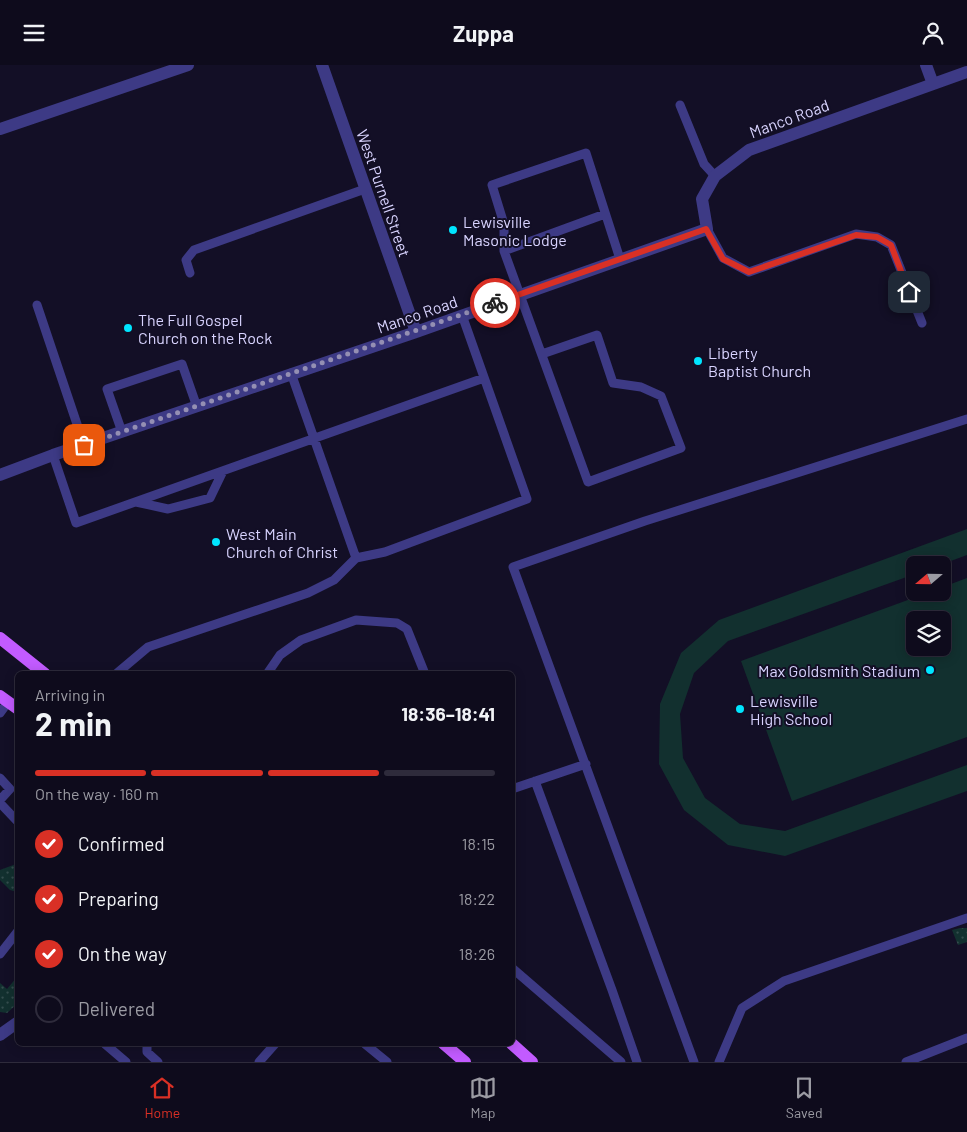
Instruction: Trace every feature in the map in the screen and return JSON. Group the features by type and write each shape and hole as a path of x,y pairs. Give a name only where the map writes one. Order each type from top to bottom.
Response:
{"main road":[{"path":"0,638 41,671"},
{"path":"446,1046 465,1062"},
{"path":"514,1046 532,1062"}],"street":[{"path":"0,129 188,65"},
{"name":"West Purnell Street","path":"322,65 416,331"},
{"path":"926,65 933,84"},
{"name":"Manco Road","path":"0,475 706,229 702,199 715,176 749,150 967,72"},
{"path":"0,1035 15,1024"}],"lane":[{"path":"680,105 704,164 715,176"},
{"path":"542,354 597,335 614,383 641,387 661,396 682,448 588,482 504,251 504,224 492,185 586,153 620,259"},
{"path":"190,273 186,260 194,250 365,189"},
{"path":"504,251 606,215"},
{"path":"706,229 723,259 749,272 856,235 877,237 891,245 922,323"},
{"path":"37,305 84,445"},
{"path":"120,671 148,647 317,589 334,580 356,558 385,552 527,499 462,315"},
{"path":"122,432 107,389 182,364 197,407"},
{"path":"291,373 356,558"},
{"path":"53,455 76,523 484,378"},
{"path":"694,1062 513,567 645,521 967,419"},
{"path":"136,502 168,509 210,498 223,471"},
{"path":"269,671 280,655 301,641 356,621 363,621 397,623 407,629 424,671"},
{"path":"0,713 8,702"},
{"path":"515,788 586,763"},
{"path":"0,778 10,789 0,801 15,818"},
{"path":"535,781 612,990 636,1062"},
{"path":"719,1062 742,1008 784,981 967,918"},
{"path":"0,954 15,935"},
{"path":"515,971 621,1062"},
{"path":"906,1062 967,1038"},
{"path":"107,1046 126,1062"},
{"path":"147,1046 147,1052 158,1062"},
{"path":"264,1060 273,1046"},
{"path":"367,1046 387,1062"}],"green space":[{"path":"967,529 967,555 951,561 951,556 906,556 906,577 728,641 694,673 680,714 683,758 705,798 740,824 785,831 967,765 967,791 785,856 728,845 684,810 659,764 660,704 681,653 719,620"},
{"path":"967,578 967,737 792,801 741,661 906,601 951,601 951,584"},
{"path":"15,864 15,891 10,890 0,880 0,870"},
{"path":"967,928 967,942 958,945 952,930"},
{"path":"15,979 15,1006 7,1013 0,1012 0,983 7,989"}],"way so far":[{"path":"84,445 495,303"}],"place":[{"name":"Lewisville Masonic Lodge","path":"453,230"},
{"name":"The Full Gospel Church on the Rock","path":"128,328"},
{"name":"Liberty Baptist Church","path":"698,361"},
{"name":"West Main Church of Christ","path":"216,542"},
{"name":"Max Goldsmith Stadium","path":"930,670"},
{"name":"Lewisville High School","path":"740,709"}],"route":[{"path":"495,303 706,229 723,259 749,272 856,235 877,237 891,245 909,292"}]}
